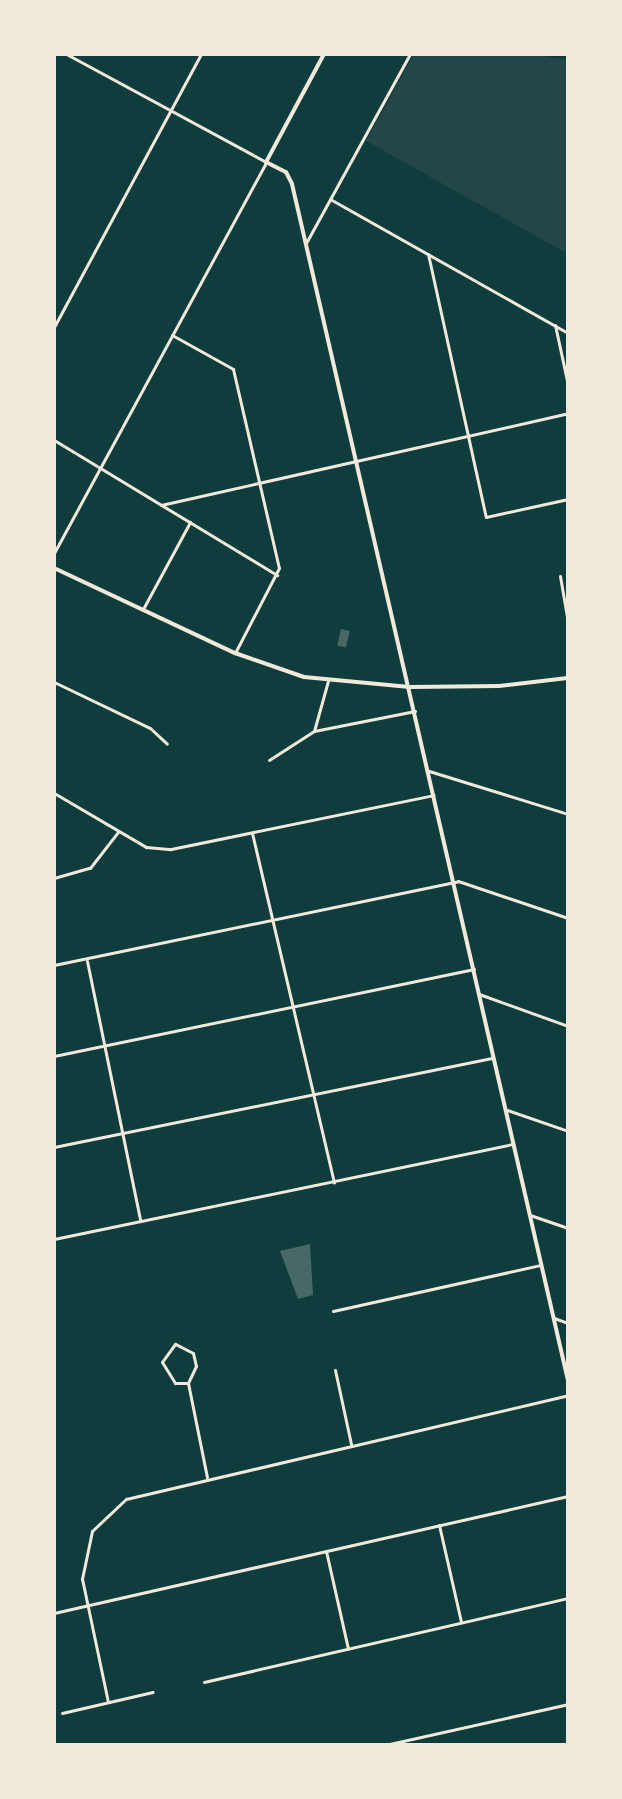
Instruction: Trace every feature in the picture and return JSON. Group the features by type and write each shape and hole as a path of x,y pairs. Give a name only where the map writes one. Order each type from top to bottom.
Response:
{"street":[{"path":"66,54 289,175 568,1380"},
{"path":"54,327 201,54"},
{"path":"54,553 324,54"},
{"path":"306,243 410,54"},
{"path":"330,199 568,333"},
{"path":"428,254 486,517 568,499"},
{"path":"555,325 568,385"},
{"path":"172,335 233,369 259,482 277,575 235,653"},
{"path":"161,505 568,413"},
{"path":"54,440 277,575"},
{"path":"143,609 190,522"},
{"path":"54,568 235,653 328,681 410,687 568,678"},
{"path":"560,576 568,623"},
{"path":"314,731 328,681"},
{"path":"54,682 150,728 167,744"},
{"path":"269,760 314,731 415,711"},
{"path":"429,771 568,814"},
{"path":"54,793 146,847 171,849 434,795"},
{"path":"54,878 90,868 118,832"},
{"path":"252,833 334,1182"},
{"path":"54,965 87,961 454,882 568,918"},
{"path":"87,961 140,1222"},
{"path":"54,1056 474,969"},
{"path":"479,994 568,1026"},
{"path":"54,1147 493,1058"},
{"path":"505,1109 568,1131"},
{"path":"54,1239 513,1144"},
{"path":"530,1215 568,1228"},
{"path":"333,1311 541,1265"},
{"path":"554,1318 568,1323"},
{"path":"188,1383 175,1383 165,1371 164,1354 175,1344 193,1353 196,1366 188,1383 207,1477"},
{"path":"335,1370 351,1444"},
{"path":"108,1702 86,1606 84,1553 92,1531 109,1512 143,1491 568,1395"},
{"path":"54,1613 568,1496"},
{"path":"439,1525 461,1622"},
{"path":"326,1551 348,1649"},
{"path":"204,1682 568,1598"},
{"path":"62,1713 153,1692"},
{"path":"385,1745 568,1704"}],"shaded area":[{"path":"414,54 532,54 568,60 568,254 366,141"}],"building":[{"path":"341,629 350,631 346,648 337,646"},
{"path":"310,1244 313,1295 298,1299 280,1251"}]}
